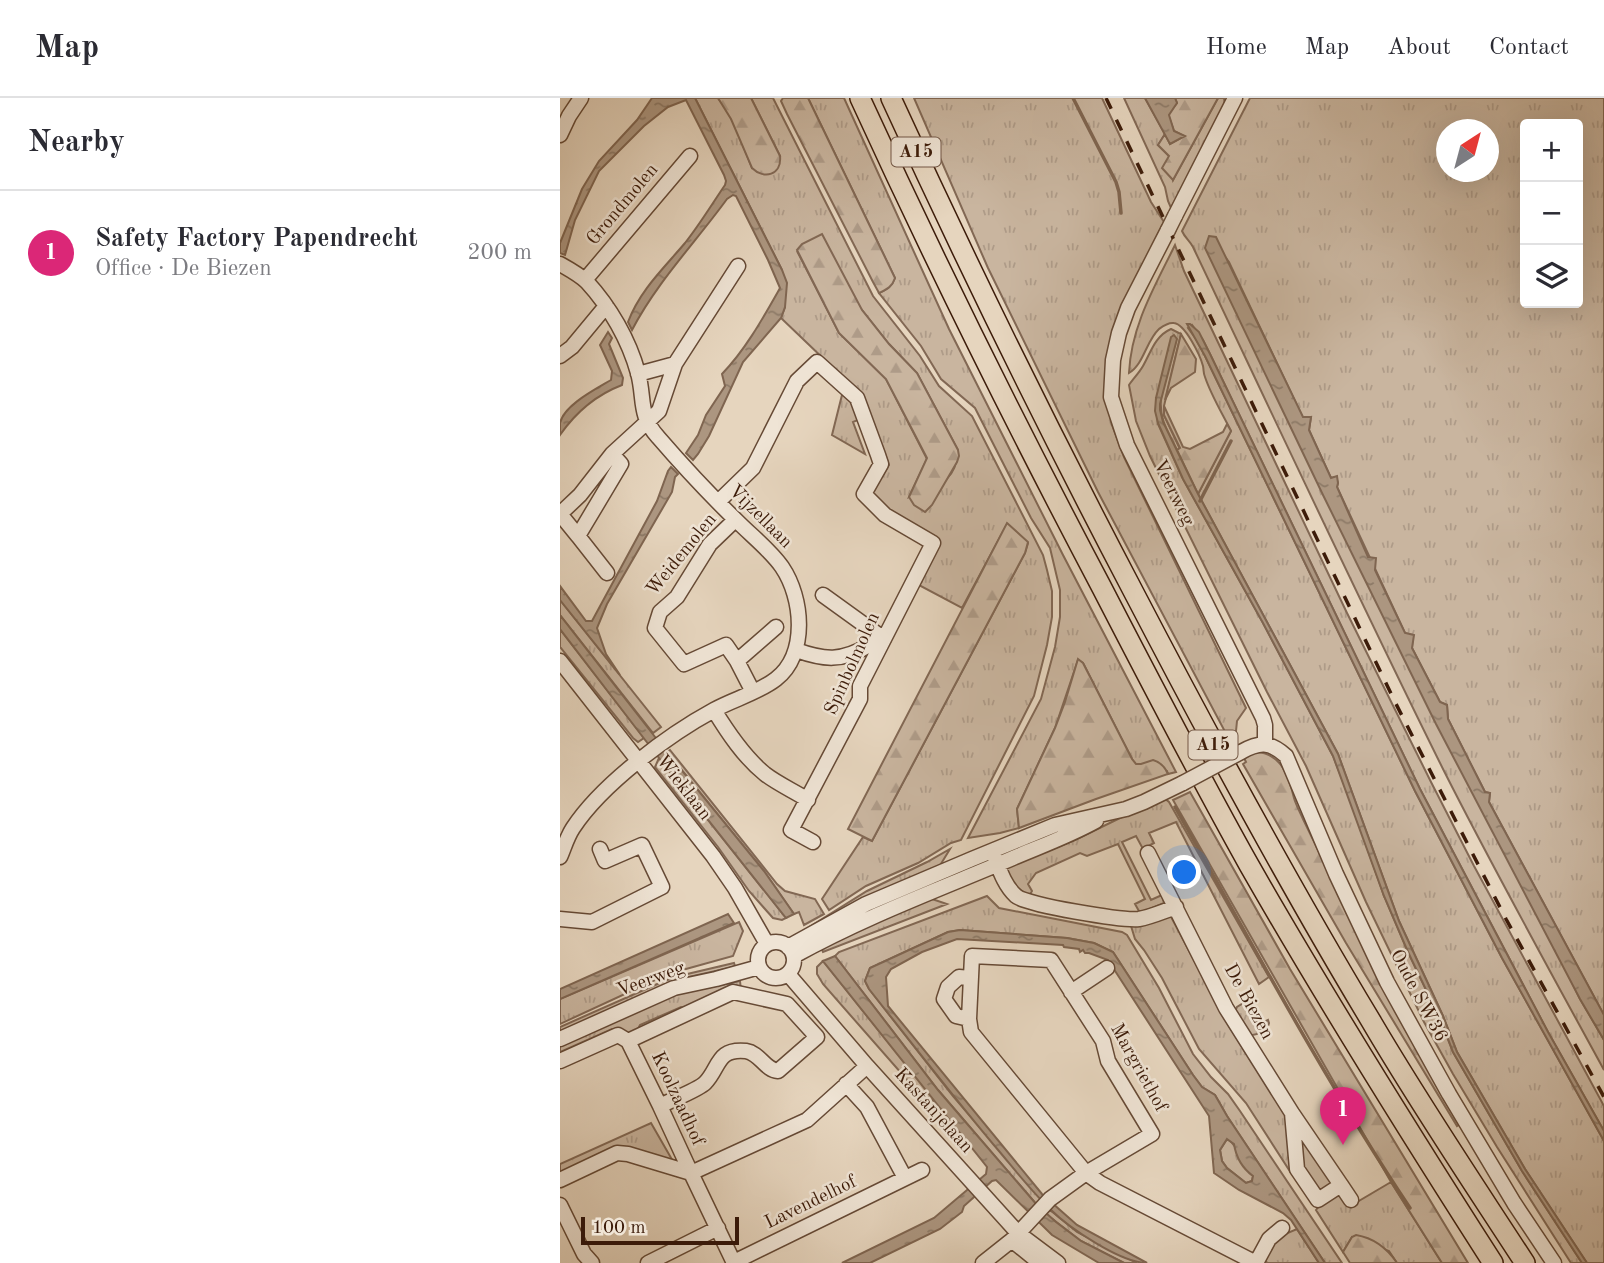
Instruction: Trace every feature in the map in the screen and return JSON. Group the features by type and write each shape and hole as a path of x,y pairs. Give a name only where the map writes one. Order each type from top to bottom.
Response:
{"highway":[{"name":"A15","path":"860,98 910,207 1024,439 1181,741 1249,865 1364,1060 1493,1263"},
{"name":"A15","path":"891,98 1052,437 1203,727 1372,1024 1525,1263"}],"street":[{"path":"560,135 581,98"},
{"name":"Veerweg","path":"1235,98 1128,308 1113,360 1111,397 1128,445 1263,718 1265,744"},
{"name":"Grondmolen","path":"585,280 690,156"},
{"name":"Vijzellaan","path":"560,264 585,280 624,335 638,374 643,413 657,436 781,566 792,585 799,628 796,649 777,679 714,710 664,741 638,762 596,799 572,829 560,857"},
{"path":"607,573 560,514 580,495 612,454 659,411 675,364 738,266"},
{"path":"560,356 606,306"},
{"name":"Spinbolmolen","path":"718,502 753,468 797,381 817,362 857,398 878,455 881,464 864,494 885,516 933,543 860,686 860,699 791,830 813,842"},
{"path":"638,374 675,364"},
{"path":"578,536 621,464 612,454"},
{"name":"Weidemolen","path":"735,520 710,544 677,597 660,612 655,628 684,664 726,645 737,661"},
{"path":"823,595 880,645"},
{"path":"752,692 737,661 776,626"},
{"path":"796,649 817,657 833,659 857,653 869,645 880,645"},
{"name":"Wieklaan","path":"560,661 713,856 767,944"},
{"path":"714,710 725,729 752,762 767,775 807,800"},
{"path":"791,951 866,904 995,858 1055,825 1144,802 1251,746 1265,744"},
{"name":"Oude SW36","path":"1265,744 1278,749 1286,756 1336,874 1387,982 1449,1094 1553,1263"},
{"path":"560,919 592,922 662,887 642,845 605,861 600,849"},
{"name":"De Biezen","path":"1148,853 1226,1008 1292,1113 1342,1185 1318,1200 1297,1169 1292,1113"},
{"path":"995,858 1007,884 1018,898 1048,906 1123,919 1137,919 1176,906"},
{"path":"777,942 791,951 794,966 781,978 764,974 759,967 759,954 767,944 777,942"},
{"name":"Margriethof","path":"983,1263 1015,1236 1045,1204 1086,1173 1152,1134 1108,1061 1103,1041 1051,960 972,956 969,1019 971,1032 1086,1173 1100,1183 1256,1263 1269,1239 1282,1228"},
{"name":"Veerweg","path":"560,1039 674,988 759,967"},
{"path":"1071,992 1107,968"},
{"name":"Kastanjelaan","path":"788,974 1040,1263"},
{"name":"Margriethof","path":"969,1019 957,1016 944,999 948,987 959,977 970,978"},
{"path":"560,1061 618,1035 628,1041 733,992 786,1004 817,1037 778,1071 772,1070 752,1052 729,1053 721,1058 704,1084 660,1105"},
{"name":"Koolzaadhof","path":"628,1041 734,1262"},
{"path":"560,1180 617,1153 691,1173 807,1120 867,1066"},
{"path":"846,1084 867,1107 905,1178"},
{"name":"Lavendelhof","path":"734,1262 922,1170"},
{"path":"1342,1185 1351,1200"},
{"path":"560,1205 584,1254 593,1263"},
{"path":"648,1263 718,1228"},
{"name":"Kastanjelaan","path":"1015,1236 1058,1263"}],"green space":[{"path":"695,98 718,98 724,105 752,168 780,156 751,98 773,98 873,296 920,356 939,386 972,416 1043,555 1052,591 1052,617 1034,696 961,840 866,886 829,910 822,899 863,837 872,841 1028,543 1007,524 962,608 915,583 929,537 870,496 889,465 868,410 853,387 781,318 785,307 782,270","holes":["797,251 862,310 917,373 958,450 949,477 936,486 909,497 927,459 886,379 839,333"]},
{"path":"718,98 751,98 780,156 778,168 771,174 762,174 752,168 731,119"},
{"path":"783,98 808,98 895,278 891,286 879,293 787,114 781,101"},
{"path":"808,98 844,98 949,329 1176,772 1168,774 1167,771 1136,764 1083,663 1078,660 1055,728 1017,809 1019,828 968,838 1041,699 1055,647 1060,617 1060,590 1050,548 1031,518 975,408 941,379 921,346 879,293 891,286 895,278"},
{"path":"914,98 1102,98 1151,202 1164,222 1112,332 1107,366 1107,403 1124,457 1246,708 1237,721 1235,741 1231,743 1098,492 988,268"},
{"path":"1124,98 1145,98 1165,134 1158,145 1169,156 1173,180 1218,98 1224,98 1225,106 1171,208 1165,187"},
{"path":"1175,98 1218,98 1173,180 1162,168 1169,156 1158,145 1165,134 1170,144 1184,136 1174,131 1168,114 1177,103"},
{"path":"1250,98 1604,98 1604,1015 1489,802 1490,793 1485,792 1448,719 1447,705 1440,702 1412,648 1413,635 1405,633 1337,487 1336,477 1331,478 1309,430 1311,417 1303,418 1229,262 1209,236 1580,999 1604,1040 1604,1070 1444,771 1193,247 1182,231"},
{"path":"822,234 862,310 917,373 958,450 957,462 932,505 925,512 914,505 909,497 927,458 886,379 839,333 797,250 802,244"},
{"path":"1175,245 1184,271 1347,613 1431,782 1604,1106 1604,1131 1548,1032 1420,789 1210,354 1192,325 1188,328 1205,356 1415,791 1502,958 1604,1141 1604,1263 1587,1263 1525,1169 1457,1052 1399,921 1338,754 1198,494 1231,431 1210,391 1195,348 1183,329 1174,323 1168,324 1155,334 1138,364 1129,373 1139,323"},
{"path":"1171,329 1181,334 1164,415 1180,449 1177,450 1165,425 1161,413 1161,398 1156,398 1158,424 1183,479 1333,756 1384,896 1453,1052 1522,1171 1582,1263 1571,1263 1497,1147 1424,1022 1366,902 1306,766 1150,456 1136,421 1129,385 1157,340"},
{"path":"1181,334 1196,359 1195,372 1171,388 1165,400"},
{"path":"843,391 852,398 860,419 853,422 865,454 832,435"},
{"path":"1164,406 1183,447 1190,449 1223,432 1227,424 1231,431 1198,494 1177,450 1180,448 1164,415"},
{"path":"1007,523 1028,542 1025,553 872,841 848,829"},
{"path":"560,600 661,727 653,733 560,615"},
{"path":"560,629 644,738 638,742 633,738 560,647"},
{"path":"1078,659 1083,663 1132,759 1136,764 1156,761 1168,774 1019,828 1017,809 1055,728"},
{"path":"670,750 777,884 785,891 815,899 824,914 804,925 799,912 794,914 764,871 667,752"},
{"path":"1257,752 1273,757 1287,775 1303,819 1371,959 1460,1124 1457,1126 1346,943 1243,764 1246,762 1243,756"},
{"path":"659,758 786,918 773,918 749,891 655,767"},
{"path":"1190,792 1290,969 1468,1263 1442,1263 1391,1182 1173,800"},
{"path":"1163,797 1169,802 1269,977 1259,984 1176,822 1149,833 1154,843 1143,849 1136,836 1122,842 1151,900 1162,895 1164,903 1140,913 1135,904 1145,899 1118,844 1087,856 1080,853 1036,873 1028,884 1032,891 1029,896 1014,885 1005,868 1075,840"},
{"path":"950,849 936,872 808,933 806,929 867,891"},
{"path":"987,896 999,908 1127,935 1159,988 1193,1054 1228,1094 1342,1263 1325,1263 1215,1095 1202,1087 1193,1075 1113,952 1094,943 1067,938 960,930 948,932 870,968 865,981 869,989 953,1096 1042,1200 1037,1205 938,1090 835,956 839,952"},
{"path":"929,898 947,904 823,952 821,947"},
{"path":"1169,913 1229,1026 1286,1116 1291,1173 1246,1103 1199,1049 1162,978 1135,939 1131,926"},
{"path":"739,922 743,931 733,956 668,974 560,1024 560,999"},
{"path":"823,961 938,1104 916,1090 823,984 817,974 817,967"},
{"path":"734,963 735,966 729,968 680,979 560,1033 560,1027 664,981"},
{"path":"740,981 741,990 686,1009 681,1007 640,1025 637,1031 629,1034 612,1029 560,1052 560,1044 672,995"},
{"path":"1250,999 1257,1001 1250,1006 1260,1024 1268,1020 1269,1023 1264,1030 1252,1035 1249,1035 1235,1011"},
{"path":"651,1123 674,1163 623,1148 560,1175 560,1164"},
{"path":"1302,1133 1332,1182 1326,1190 1317,1190 1305,1173 1299,1136"},
{"path":"1227,1139 1232,1142 1253,1176 1252,1181 1246,1183 1222,1161 1220,1150"},
{"path":"1391,1182 1442,1263 1397,1263 1389,1251 1352,1237 1343,1252 1316,1210 1323,1201 1338,1195 1346,1198 1352,1205"},
{"path":"1050,1210 1077,1232 1137,1263 1124,1263 1081,1241 1046,1214"},
{"path":"1297,1229 1319,1263 1268,1263 1263,1260 1278,1237"},
{"path":"1356,1235 1380,1244 1397,1263 1350,1263 1343,1252"}],"water":[{"path":"652,98 695,98 787,283 781,318 743,362 709,436 693,460 686,453 725,386 722,374 761,322 780,288 736,196 733,195 727,199 665,279 632,330 628,322 653,280 690,236 725,185 724,175 686,100 668,107 644,126 599,171 575,220 565,255 560,253 560,243 582,189 599,161 637,120"},
{"path":"1145,98 1175,98 1177,103 1169,115 1174,131 1185,136 1170,144"},
{"path":"1209,236 1216,237 1303,417 1311,417 1309,430 1331,478 1337,476 1337,487 1368,557 1376,558 1375,570 1405,633 1414,635 1412,648 1440,702 1447,705 1448,719 1485,792 1490,793 1489,802 1604,1015 1604,1040 1436,724 1323,495 1205,248"},
{"path":"1187,324 1199,332 1420,789 1548,1032 1604,1131 1604,1141 1502,958 1415,791 1205,356"},
{"path":"608,332 612,338 609,344 623,378 622,385 587,405 560,435 560,423 568,410 581,398 611,380 612,371 600,345"},
{"path":"1174,335 1177,339 1160,404 1163,422 1198,494 1338,754 1399,921 1457,1052 1525,1169 1587,1263 1582,1263 1522,1171 1453,1052 1384,896 1333,756 1183,479 1158,423 1156,398 1171,337"},
{"path":"671,467 678,474 672,492 607,604 597,628 606,654 620,675 560,600 560,586 586,621 592,621 657,501"},
{"path":"560,615 764,871 794,914 786,918 659,758 560,629"},
{"path":"728,914 734,923 560,999 560,989"},
{"path":"960,930 1067,938 1094,943 1113,952 1193,1075 1202,1087 1215,1095 1325,1263 1319,1263 1291,1220 1283,1213 1239,1190 1214,1173 1209,1116 1108,960 1063,945 957,939 922,952 891,969 886,977 888,1006 1042,1194 1077,1225 1147,1263 1110,1251 1059,1217 977,1125 865,981 870,968 948,932","holes":["1227,1139 1234,1144 1240,1162 1253,1176 1252,1181 1246,1183 1222,1161 1220,1150"]},
{"path":"835,956 938,1090 1037,1205 1081,1241 1124,1263 1099,1263 1052,1235 996,1180 940,1229 870,1263 842,1263 934,1218 986,1174 987,1167 823,961"}],"waterway":[{"path":"1073,98 1116,182 1121,213"},
{"path":"1200,501 1231,441"},
{"path":"1175,807 1318,1060 1410,1208"}],"railway":[{"path":"1106,98 1395,702 1506,919 1604,1097"}],"place":[{"name":"Safety Factory Papendrecht","path":"1343,1145"}]}
